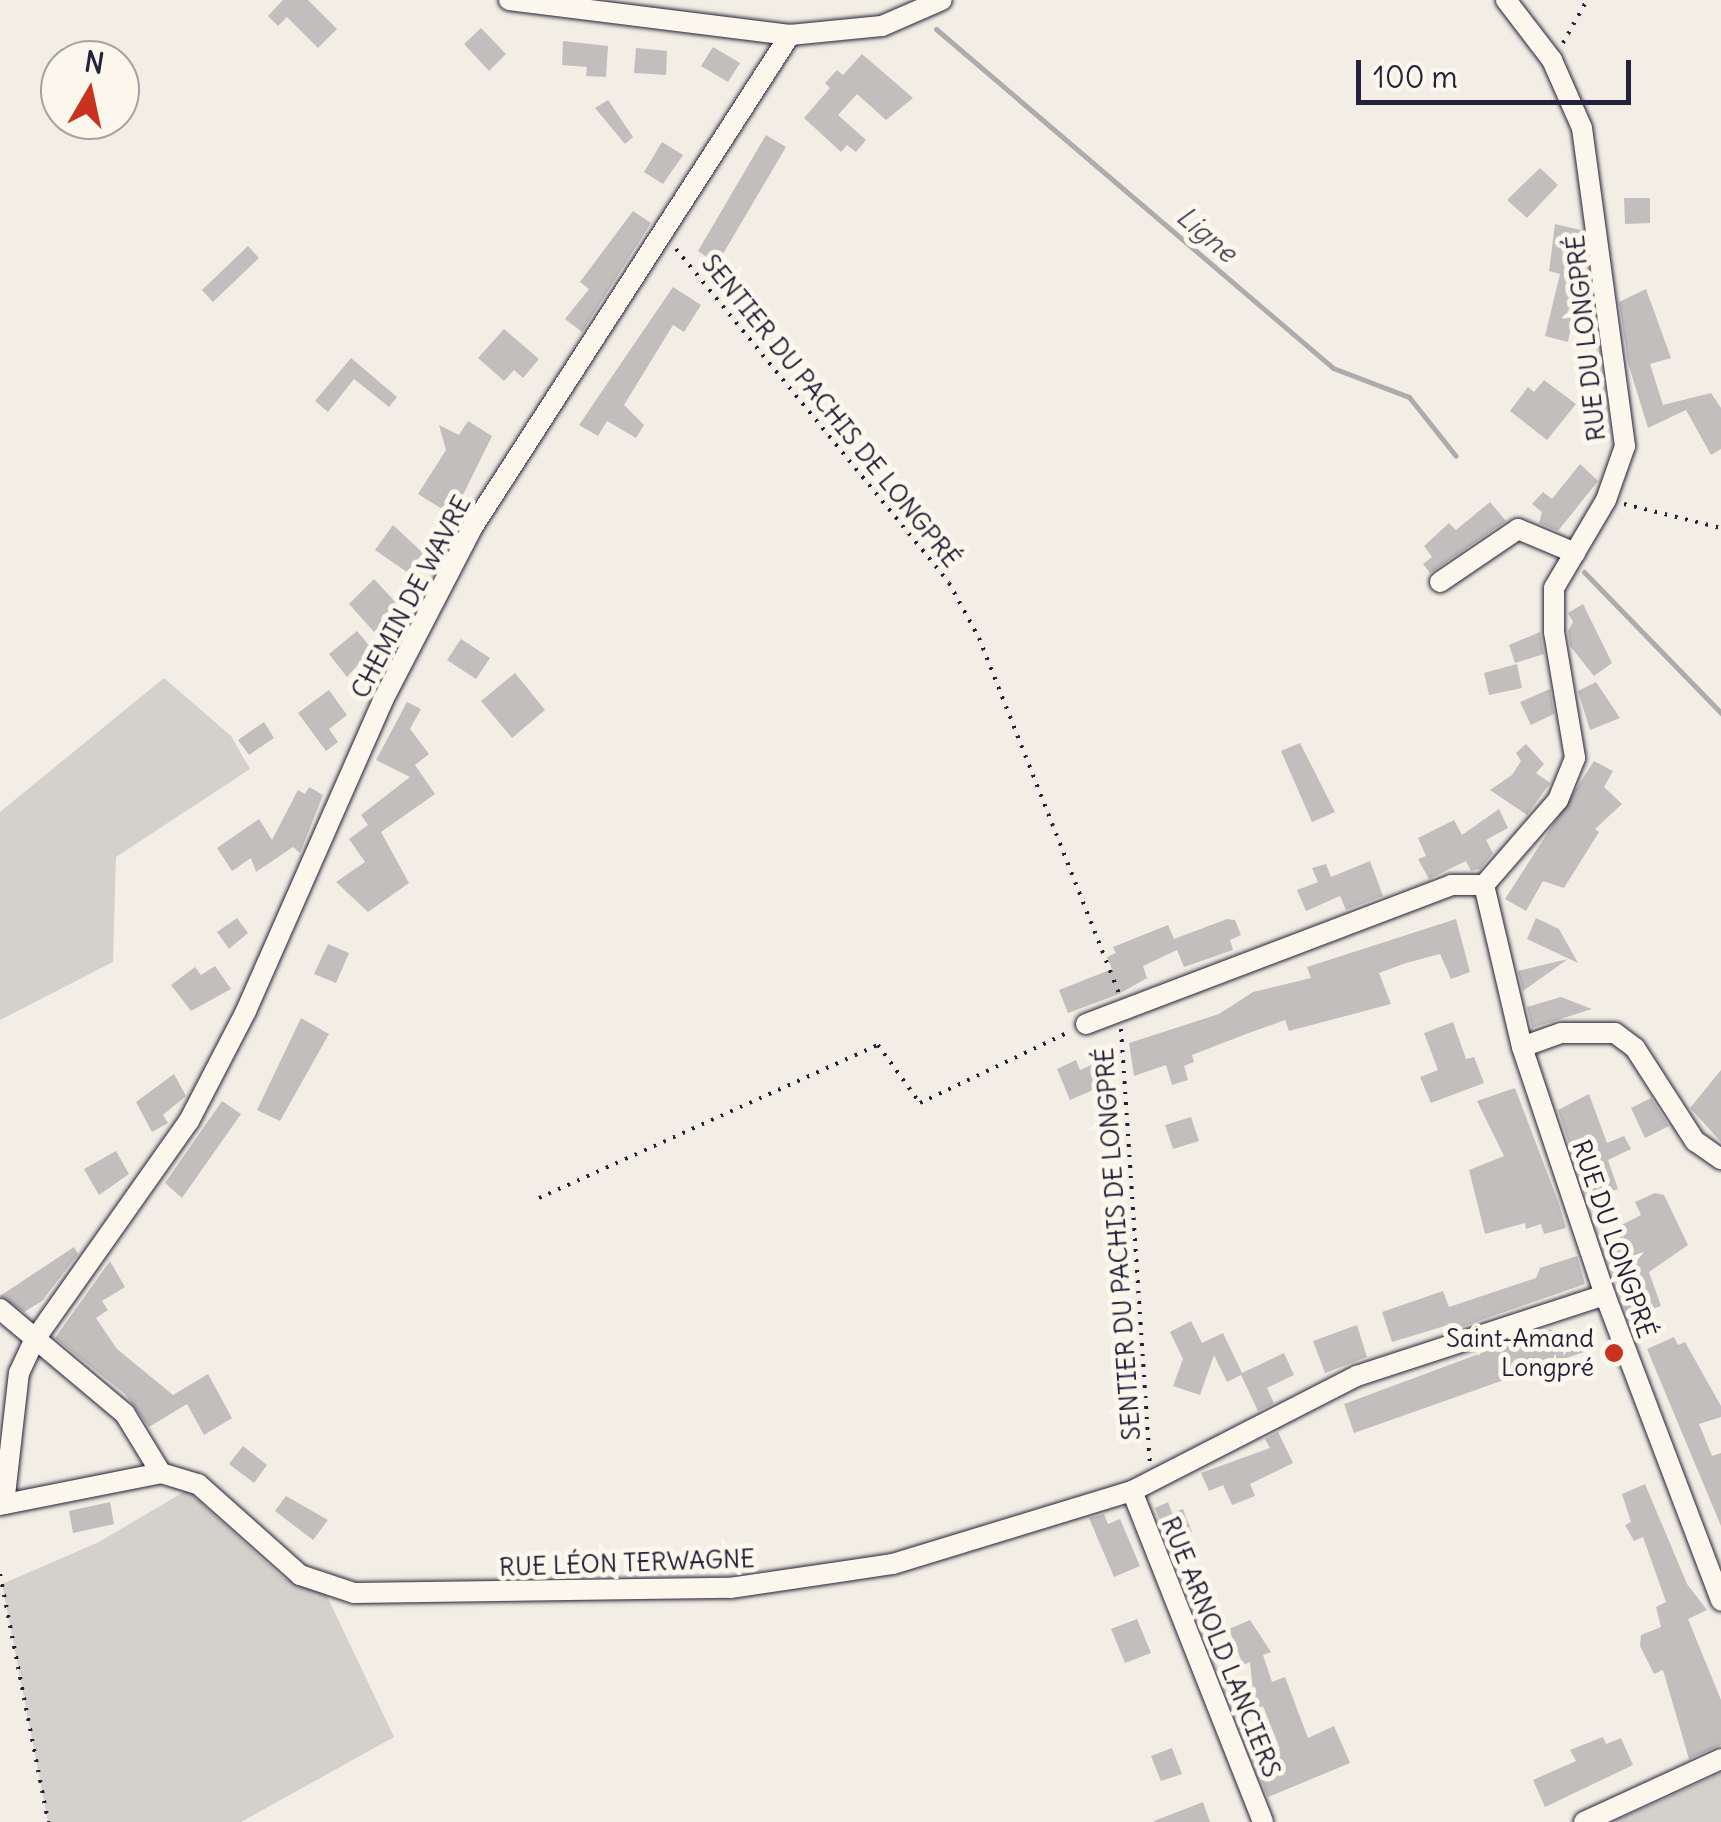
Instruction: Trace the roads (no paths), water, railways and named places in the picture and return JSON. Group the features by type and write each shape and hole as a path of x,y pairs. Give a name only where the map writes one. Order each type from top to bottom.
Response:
{"street":[{"path":"508,0 790,35 882,26 942,0"},
{"name":"RUE DU LONGPRÉ","path":"1506,0 1552,60 1582,128 1626,446 1606,500 1554,588 1575,758 1558,800 1484,885 1522,1047 1606,1296 1721,1601"},
{"name":"CHEMIN DE WAVRE","path":"2,1504 19,1373 35,1339 189,1121 246,1011 382,700 472,528 790,35"},
{"path":"1440,582 1518,529 1575,552"},
{"path":"1086,1024 1450,884 1484,885"},
{"path":"1522,1047 1560,1033 1615,1032 1635,1048 1696,1141 1721,1159"},
{"name":"RUE LÉON TERWAGNE","path":"161,1473 198,1484 300,1575 354,1593 730,1588 893,1564 1132,1490 1357,1376 1606,1296"},
{"path":"0,1309 125,1414 161,1473 2,1504"},
{"name":"RUE ARNOLD LANCIERS","path":"1132,1490 1263,1822"},
{"path":"1584,1822 1721,1759"}],"waterway":[{"name":"Ligne","path":"936,29 1333,368 1409,397 1456,456"},
{"name":"Ligne","path":"1584,572 1721,713"}],"place":[{"name":"Saint-Amand Longpré","path":"1614,1353"}]}
